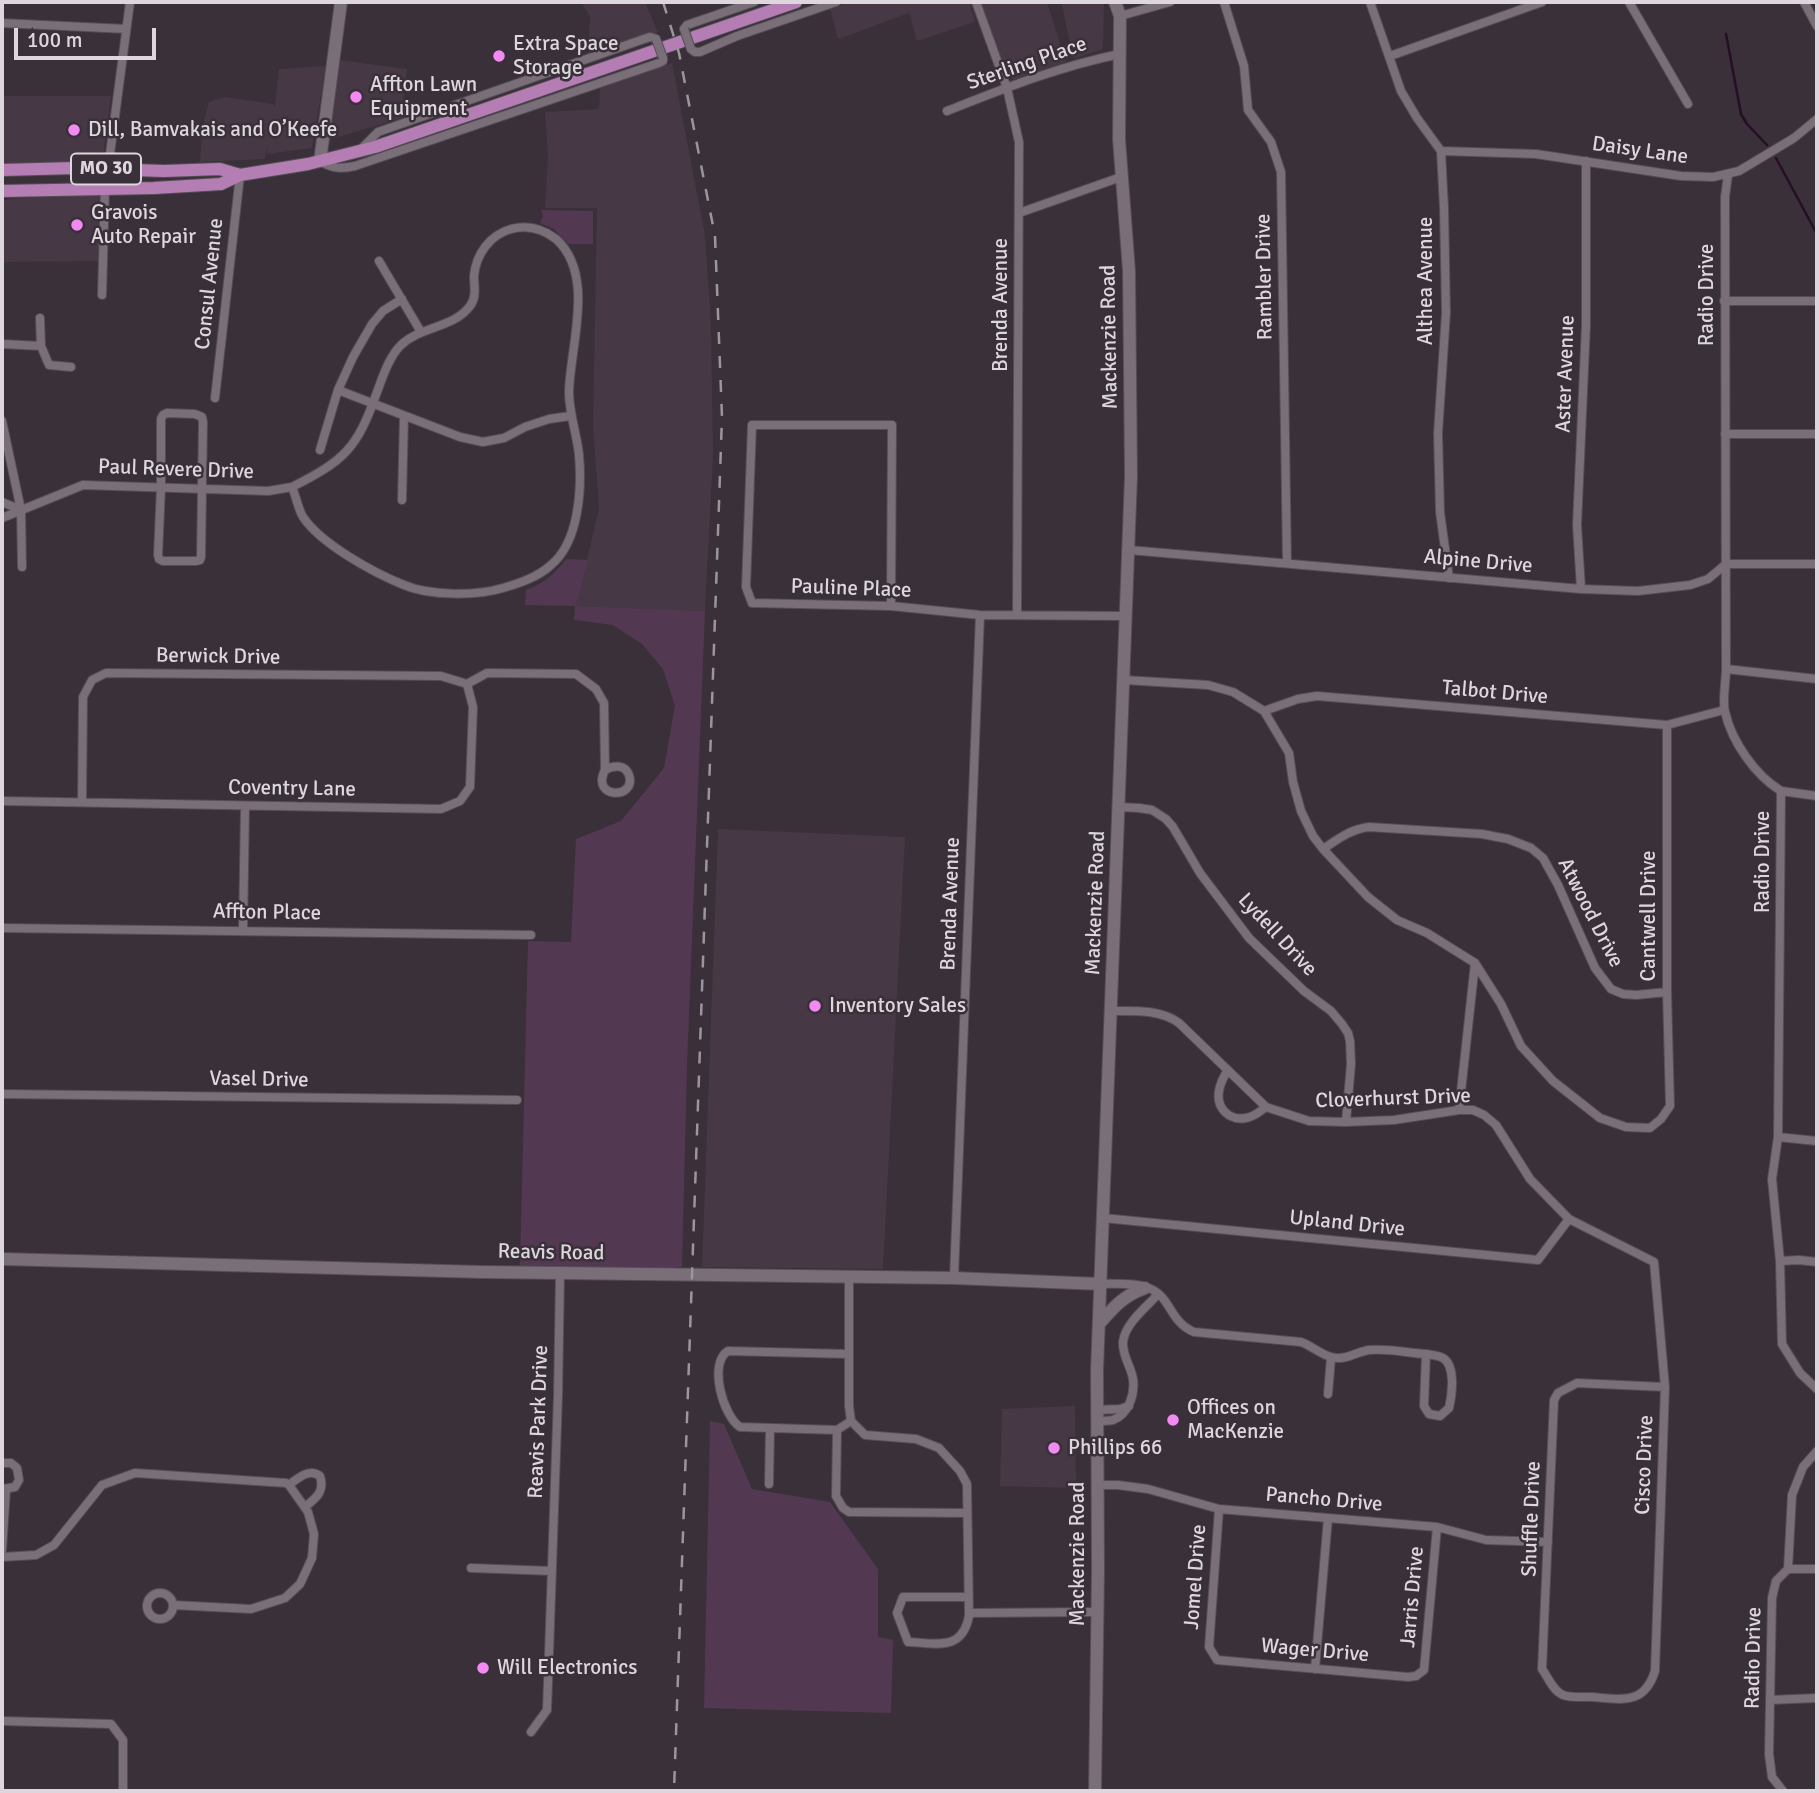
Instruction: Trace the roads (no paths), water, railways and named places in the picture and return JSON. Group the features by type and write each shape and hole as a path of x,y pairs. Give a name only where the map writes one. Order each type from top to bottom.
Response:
{"main road":[{"path":"320,161 341,2"},
{"name":"MO 30","path":"2,191 221,184 240,175 320,161 357,152 796,2"},
{"name":"Mackenzie Road","path":"1095,1791 1098,1325 1132,475 1130,297 1119,139 1119,16 1115,2"},
{"name":"Mackenzie Road","path":"1119,16 1125,2"},
{"name":"MO 30","path":"2,170 220,169 240,175"},
{"name":"Reavis Road","path":"2,1259 560,1273 954,1278 1100,1284"},
{"path":"1098,1325 1124,1298 1145,1288"}],"street":[{"path":"108,169 130,2"},
{"path":"754,2 687,25 684,29 691,49 700,52 737,36 835,2"},
{"name":"Brenda Avenue","path":"976,2 1007,88 1019,142 1017,615"},
{"path":"1119,16 1170,2"},
{"name":"Rambler Drive","path":"1224,2 1244,66 1248,110 1271,142 1281,172 1287,563"},
{"path":"1370,2 1401,91 1441,151"},
{"path":"1390,56 1542,2"},
{"path":"1629,2 1688,104"},
{"path":"1804,2 1817,26"},
{"path":"2,23 127,29"},
{"path":"320,161 329,167 355,166 659,63 663,58 656,39 650,37 378,132 357,152"},
{"name":"Sterling Place","path":"947,111 1073,66 1119,54"},
{"name":"Daisy Lane","path":"1441,151 1536,153 1681,176 1713,177 1739,171 1794,138 1817,118"},
{"name":"Althea Avenue","path":"1441,151 1446,313 1438,433 1440,512 1449,578"},
{"name":"Aster Avenue","path":"1581,589 1577,525 1586,325 1586,161"},
{"name":"Consul Avenue","path":"215,398 240,175"},
{"name":"Radio Drive","path":"1728,175 1725,197 1724,301 1724,710 1734,736 1753,766 1771,785 1781,791 1779,1137 1772,1179 1780,1261 1782,1344 1800,1373 1817,1388"},
{"path":"1019,213 1121,177"},
{"path":"102,295 104,188"},
{"name":"Paul Revere Drive","path":"2,518 83,485 268,491 292,487 324,471 345,454 361,431 391,358 401,345 421,332 463,315 475,296 476,262 490,239 522,227 540,229 561,244 570,257 575,273 577,326 569,392 570,416 579,454 579,489 574,529 552,565 531,578 495,590 430,593 406,586 330,544 303,516 292,487"},
{"path":"379,261 421,332"},
{"path":"320,450 338,390 353,357 372,324 383,311 402,299"},
{"path":"1724,301 1817,301"},
{"path":"40,318 41,346 49,365 71,367"},
{"path":"2,344 41,346"},
{"path":"338,390 460,437 483,442 504,438 549,419 570,416"},
{"path":"167,413 195,414 202,417 201,490 200,560 159,559 161,419 167,413"},
{"path":"402,500 404,416"},
{"path":"2,421 21,510 22,567"},
{"name":"Pauline Place","path":"891,606 891,425 752,425 746,587 752,603 891,606 979,615 1127,616"},
{"path":"1725,434 1817,434"},
{"path":"2,502 21,510"},
{"name":"Alpine Drive","path":"1129,550 1581,589 1637,591 1690,585 1708,579 1726,564"},
{"path":"1726,564 1817,564"},
{"name":"Brenda Avenue","path":"954,1278 979,615"},
{"path":"1726,669 1817,678"},
{"name":"Berwick Drive","path":"82,801 83,697 92,680 106,673 441,676 467,684"},
{"path":"467,684 487,673 576,674 596,689 604,703 605,770"},
{"path":"1124,680 1208,685 1233,692 1264,711 1289,753 1301,811 1313,836 1323,849 1368,897 1397,920 1427,933 1475,963 1459,1110"},
{"name":"Coventry Lane","path":"2,801 441,809 460,801 470,787 473,707 467,684"},
{"name":"Talbot Drive","path":"1264,711 1298,699 1317,696 1667,725 1724,710"},
{"name":"Cantwell Drive","path":"1475,963 1501,1004 1521,1046 1553,1081 1600,1118 1626,1127 1650,1128 1661,1119 1670,1107 1667,725"},
{"path":"1781,791 1817,796"},
{"path":"243,930 246,806"},
{"name":"Lydell Drive","path":"1119,807 1152,810 1166,819 1200,873 1249,937 1304,991 1331,1012 1348,1032 1351,1064 1346,1122"},
{"name":"Atwood Drive","path":"1323,849 1348,832 1369,827 1482,834 1508,839 1531,848 1543,858 1595,968 1611,989 1636,995 1667,992"},
{"name":"Affton Place","path":"2,928 531,935"},
{"name":"Cloverhurst Drive","path":"1111,1010 1150,1012 1171,1017 1266,1107 1309,1121 1394,1120 1473,1110 1490,1119 1530,1179 1569,1219 1654,1262"},
{"path":"1227,1070 1218,1091 1223,1111 1233,1118 1244,1119 1256,1115 1266,1107"},
{"name":"Vasel Drive","path":"2,1094 517,1101"},
{"path":"1779,1137 1817,1140"},
{"name":"Upland Drive","path":"1103,1218 1538,1260 1569,1219"},
{"path":"1780,1261 1817,1262"},
{"name":"Cisco Drive","path":"1542,1669 1554,1689 1564,1695 1628,1699 1644,1692 1651,1684 1655,1671 1665,1387 1654,1262"},
{"name":"Reavis Park Drive","path":"531,1732 547,1710 560,1273"},
{"path":"849,1277 851,1421 865,1435 916,1438 939,1448 954,1462 967,1484 969,1613 967,1627 962,1636 950,1643 908,1642 897,1613 903,1597 968,1597"},
{"path":"1100,1284 1124,1284 1158,1294 1180,1324 1194,1332 1301,1342 1331,1357 1348,1358 1370,1350 1426,1354 1438,1356 1444,1359 1451,1376 1449,1408 1440,1416 1429,1414 1424,1406 1426,1354"},
{"path":"1097,1415 1129,1406 1133,1376 1123,1348 1124,1335 1132,1322 1158,1294"},
{"path":"848,1354 728,1351 720,1361 720,1388 728,1415 733,1423 740,1427 837,1430 851,1421"},
{"path":"1328,1394 1331,1357"},
{"name":"Shuffle Drive","path":"1542,1669 1554,1400 1558,1393 1577,1382 1665,1387"},
{"path":"769,1484 770,1428"},
{"path":"837,1430 835,1496 849,1512 967,1513"},
{"name":"Radio Drive","path":"1783,1791 1772,1777 1769,1755 1772,1598 1776,1581 1788,1569 1791,1495 1803,1467 1817,1451"},
{"path":"2,1463 11,1463 17,1468 19,1480 15,1487 4,1489 2,1550"},
{"path":"2,1557 36,1555 54,1545 102,1485 135,1473 287,1484 307,1473 315,1472 320,1476 322,1485 320,1495 305,1507"},
{"path":"173,1605 251,1609 285,1598 300,1584 312,1558 314,1534 305,1507 287,1484"},
{"name":"Pancho Drive","path":"1097,1485 1148,1489 1219,1509 1437,1527 1486,1540 1548,1542"},
{"name":"Jomel Drive","path":"1209,1647 1219,1509"},
{"path":"1315,1669 1328,1518"},
{"name":"Jarris Drive","path":"1424,1670 1437,1527"},
{"path":"471,1568 552,1571"},
{"path":"1788,1569 1817,1569"},
{"path":"969,1613 1097,1612"},
{"name":"Wager Drive","path":"1209,1647 1217,1660 1408,1677 1416,1676 1424,1670"},
{"path":"1770,1700 1817,1698"},
{"path":"2,1721 111,1724 123,1740 123,1791"}],"waterway":[{"path":"1726,34 1741,114 1767,145"},
{"path":"1776,158 1817,234"}],"railway":[{"path":"663,2 679,53 715,236 722,417 674,1791"}],"place":[{"name":"Extra Space Storage","path":"499,56"},
{"name":"Affton Lawn Equipment","path":"356,97"},
{"name":"Dill, Bamvakais and O’Keefe","path":"74,130"},
{"name":"Gravois Auto Repair","path":"77,225"},
{"name":"Inventory Sales","path":"815,1006"},
{"name":"Offices on MacKenzie","path":"1173,1420"},
{"name":"Phillips 66","path":"1054,1448"},
{"name":"Will Electronics","path":"483,1668"}]}
